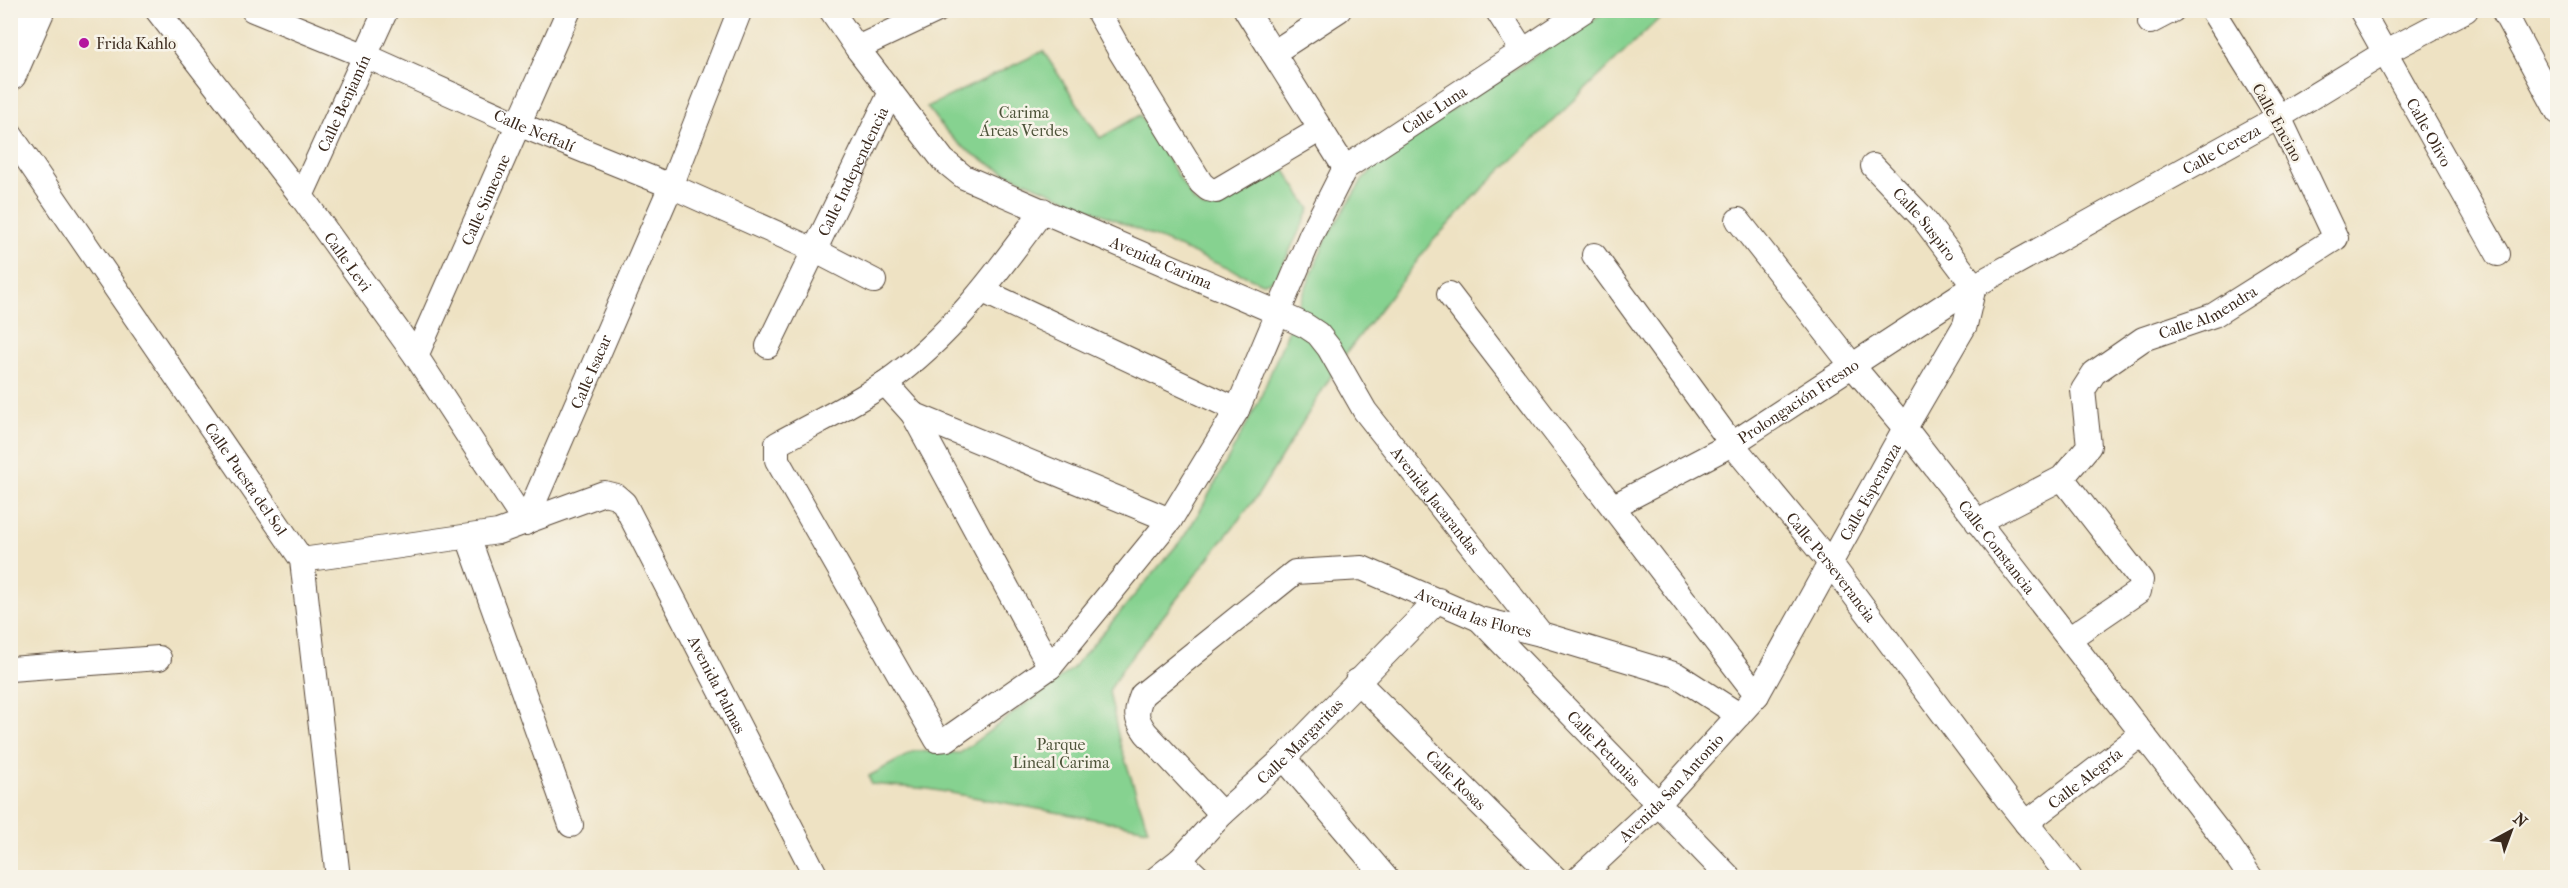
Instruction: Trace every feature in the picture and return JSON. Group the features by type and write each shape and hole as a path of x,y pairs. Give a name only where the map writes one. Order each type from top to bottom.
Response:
{"main road":[{"path":"10,74 38,10"}],"street":[{"name":"Calle Levi","path":"158,10 301,196 416,356 525,523"},
{"name":"Calle Neftalí","path":"253,10 366,56 518,124 671,186 814,250 874,281"},
{"name":"Calle Benjamín","path":"301,196 386,10"},
{"name":"Calle Simeone","path":"416,356 569,10"},
{"name":"Calle Isacar","path":"525,523 671,186 740,10"},
{"name":"Avenida Carima","path":"831,10 857,48 943,160 964,177 1306,326 1318,334 1336,361"},
{"path":"857,48 938,10"},
{"path":"1097,10 1201,183 1208,189 1216,191 1321,129"},
{"path":"1246,10 1346,168"},
{"path":"1273,53 1339,10"},
{"path":"1497,10 1523,51"},
{"name":"Calle Luna","path":"885,382 777,444 777,460 933,735 937,740 947,739 1050,667 1170,520 1237,410 1311,235 1346,168 1585,10"},
{"path":"2150,22 2173,10"},
{"name":"Calle Encino","path":"2212,10 2279,117 2336,238"},
{"name":"Calle Olivo","path":"2361,10 2498,254"},
{"name":"Calle Cereza","path":"1974,286 2279,117 2384,53 2466,10"},
{"path":"2503,10 2558,112"},
{"name":"Calle Independencia","path":"768,346 891,92"},
{"name":"Calle Puesta del Sol","path":"10,134 302,560 338,878"},
{"name":"Calle Suspiro","path":"1873,166 1922,217 1974,286"},
{"path":"1043,210 983,291 936,340 885,382 913,414 1050,667"},
{"name":"Calle Constancia","path":"1738,220 2070,638 2228,844 2251,878"},
{"name":"Calle Almendra","path":"2062,478 2089,446 2083,390 2094,373 2143,339 2214,315 2336,238"},
{"name":"Calle Perseverancia","path":"1594,255 1732,444 1831,564 2070,878"},
{"name":"Prolongación Fresno","path":"1614,507 1732,444 1851,364 1974,286"},
{"name":"Calle Esperanza","path":"1757,695 1905,428 1965,325 1974,286"},
{"path":"983,291 1237,410"},
{"path":"1449,294 1757,695"},
{"name":"Avenida Jacarandas","path":"1336,361 1365,411 1541,634"},
{"path":"913,414 1170,520"},
{"path":"1977,522 2062,478 2141,580 2139,591 2070,638"},
{"name":"Avenida Palmas","path":"525,523 604,493 616,496 624,503 817,878"},
{"path":"302,560 468,537 498,532 525,523"},
{"path":"468,537 572,825"},
{"name":"Avenida las Flores","path":"1222,814 1146,733 1137,720 1137,707 1142,695 1295,572 1362,568 1479,619 1541,634 1677,675 1738,715"},
{"name":"Calle Margaritas","path":"1157,878 1180,860 1222,814 1284,758 1438,600"},
{"name":"Calle Petunias","path":"1479,619 1659,802 1730,878"},
{"path":"10,669 159,658"},
{"name":"Calle Rosas","path":"1357,681 1555,878"},
{"name":"Avenida San Antonio","path":"1579,878 1659,802 1757,695"},
{"name":"Calle Alegría","path":"2026,823 2142,734"},
{"path":"1284,758 1386,878"},
{"path":"1180,860 1199,878"}],"green space":[{"name":"Parque Lineal Carima","path":"1606,11 1667,11 1482,189 1430,244 1341,360 1258,495 1122,669 1109,691 1120,744 1148,829 929,789 871,784 869,776 915,751 960,753 1072,669 1183,538 1200,511 1259,401 1326,239 1361,182 1381,160 1430,123"},
{"name":"Carima Áreas Verdes","path":"1043,51 1100,138 1140,115 1194,201 1204,208 1217,207 1284,169 1310,209 1278,275 1271,281 1262,283 1004,172 961,145 927,107"}],"place":[{"name":"Frida Kahlo","path":"84,43"}]}
